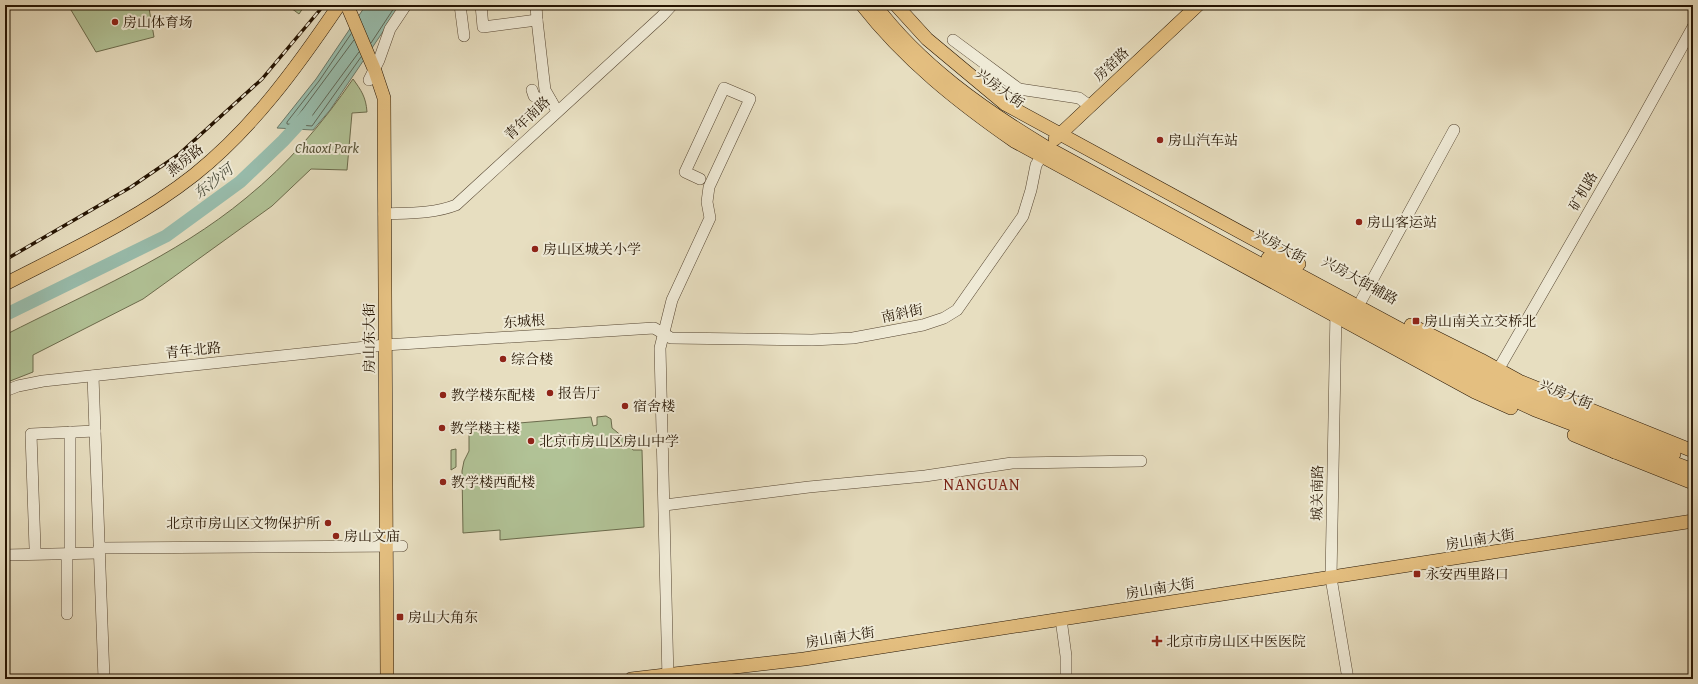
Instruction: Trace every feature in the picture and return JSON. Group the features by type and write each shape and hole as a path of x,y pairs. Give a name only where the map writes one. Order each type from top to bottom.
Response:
{"main road":[{"name":"兴房大街","path":"862,5 879,26 916,63 980,117 1050,145 1147,193 1478,371 1538,401 1665,455 1693,470"},
{"name":"兴房大街","path":"875,5 916,52 940,72 1002,111 1050,145 1475,392 1615,452 1693,483"},
{"name":"兴房大街","path":"886,5 924,47 974,94"},
{"name":"兴房大街辅路","path":"896,5 927,40 994,94 1050,145 1141,179 1180,198 1419,330 1476,357 1519,381 1693,451"},
{"name":"房窑路","path":"1050,145 1198,5"},
{"name":"房山东大街","path":"348,7 373,63 384,98 388,214 389,345 394,547 394,679"},
{"name":"燕房路","path":"5,284 138,214 194,174 242,132 348,7"},
{"path":"916,63 940,72"},
{"path":"980,117 974,94 994,94"},
{"path":"1141,179 1147,193"},
{"name":"兴房大街","path":"1336,311 1478,383 1535,410 1593,433 1665,455 1693,461"},
{"path":"1419,330 1434,347"},
{"path":"1478,371 1519,381"},
{"name":"兴房大街","path":"1593,433 1615,452"},
{"name":"房山南大街","path":"631,679 669,677 804,659 1693,522"},
{"name":"房山东大街","path":"387,679 394,547"}],"street":[{"path":"373,63 390,29 406,5"},
{"path":"460,5 464,36"},
{"path":"481,5 483,28 536,20"},
{"path":"536,5 536,20 545,90 554,106"},
{"name":"青年南路","path":"388,214 424,212 456,205 554,106 662,16 672,5"},
{"name":"矿机路","path":"1498,370 1633,135 1693,27"},
{"path":"954,40 1019,89 1078,98 1090,106"},
{"path":"669,677 660,348 672,300 710,218 707,202 709,187 750,99 724,88 685,172 700,179"},
{"path":"532,90 534,96 554,106"},
{"path":"1362,299 1454,130"},
{"name":"南斜街","path":"663,334 671,338 812,340 853,338 923,325 944,318 957,310 1023,216 1031,190 1036,165 1050,145"},
{"name":"城关南路","path":"1336,311 1331,578 1348,679"},
{"name":"东城根","path":"389,345 654,328 663,334"},
{"name":"青年北路","path":"5,391 18,386 43,381 389,345"},
{"path":"93,376 104,679"},
{"path":"36,548 31,434 95,430"},
{"path":"67,614 70,432"},
{"path":"664,505 809,487 925,476 1012,463 1141,461"},
{"path":"5,555 68,550 99,551 394,547"},
{"path":"1061,620 1066,656 1066,679"}],"green space":[{"name":"房山体育场","path":"68,5 162,5 149,8 154,37 96,52"},
{"path":"287,5 305,5 299,14"},
{"name":"Chaoxi Park","path":"353,79 363,94 367,112 352,113 347,170 311,169 272,206 143,299 33,355 33,372 5,383 5,335 130,273 190,238 219,219 261,185 290,157 330,111"},
{"path":"606,416 611,419 612,428 623,437 633,450 642,450 644,527 500,540 500,530 463,533 462,471 464,461 469,451 469,427 502,424 502,432 508,432 507,424 591,417 593,426 597,425 597,417"},
{"path":"456,449 456,467 451,470 451,450"}],"water":[{"path":"366,5 401,5 330,110 313,130 277,128 316,79"}],"waterway":[{"name":"东沙河","path":"5,315 166,236 240,182 283,141 306,116"}],"railway":[{"path":"5,260 131,187 178,155 262,79 324,5"}],"place":[{"name":"房山体育场","path":"115,22"},
{"name":"房山汽车站","path":"1160,140"},
{"name":"房山客运站","path":"1359,222"},
{"name":"房山区城关小学","path":"535,249"},
{"name":"房山南关立交桥北","path":"1416,321"},
{"name":"综合楼","path":"503,359"},
{"name":"报告厅","path":"550,393"},
{"name":"教学楼东配楼","path":"443,395"},
{"name":"宿舍楼","path":"625,406"},
{"name":"教学楼主楼","path":"442,428"},
{"name":"北京市房山区房山中学","path":"531,441"},
{"name":"教学楼西配楼","path":"443,482"},
{"name":"北京市房山区文物保护所","path":"328,523"},
{"name":"房山文庙","path":"336,536"},
{"name":"永安西里路口","path":"1417,574"},
{"name":"房山大角东","path":"400,617"},
{"name":"北京市房山区中医医院","path":"1157,641"}],"district":[{"name":"NANGUAN","path":"982,484"}]}
